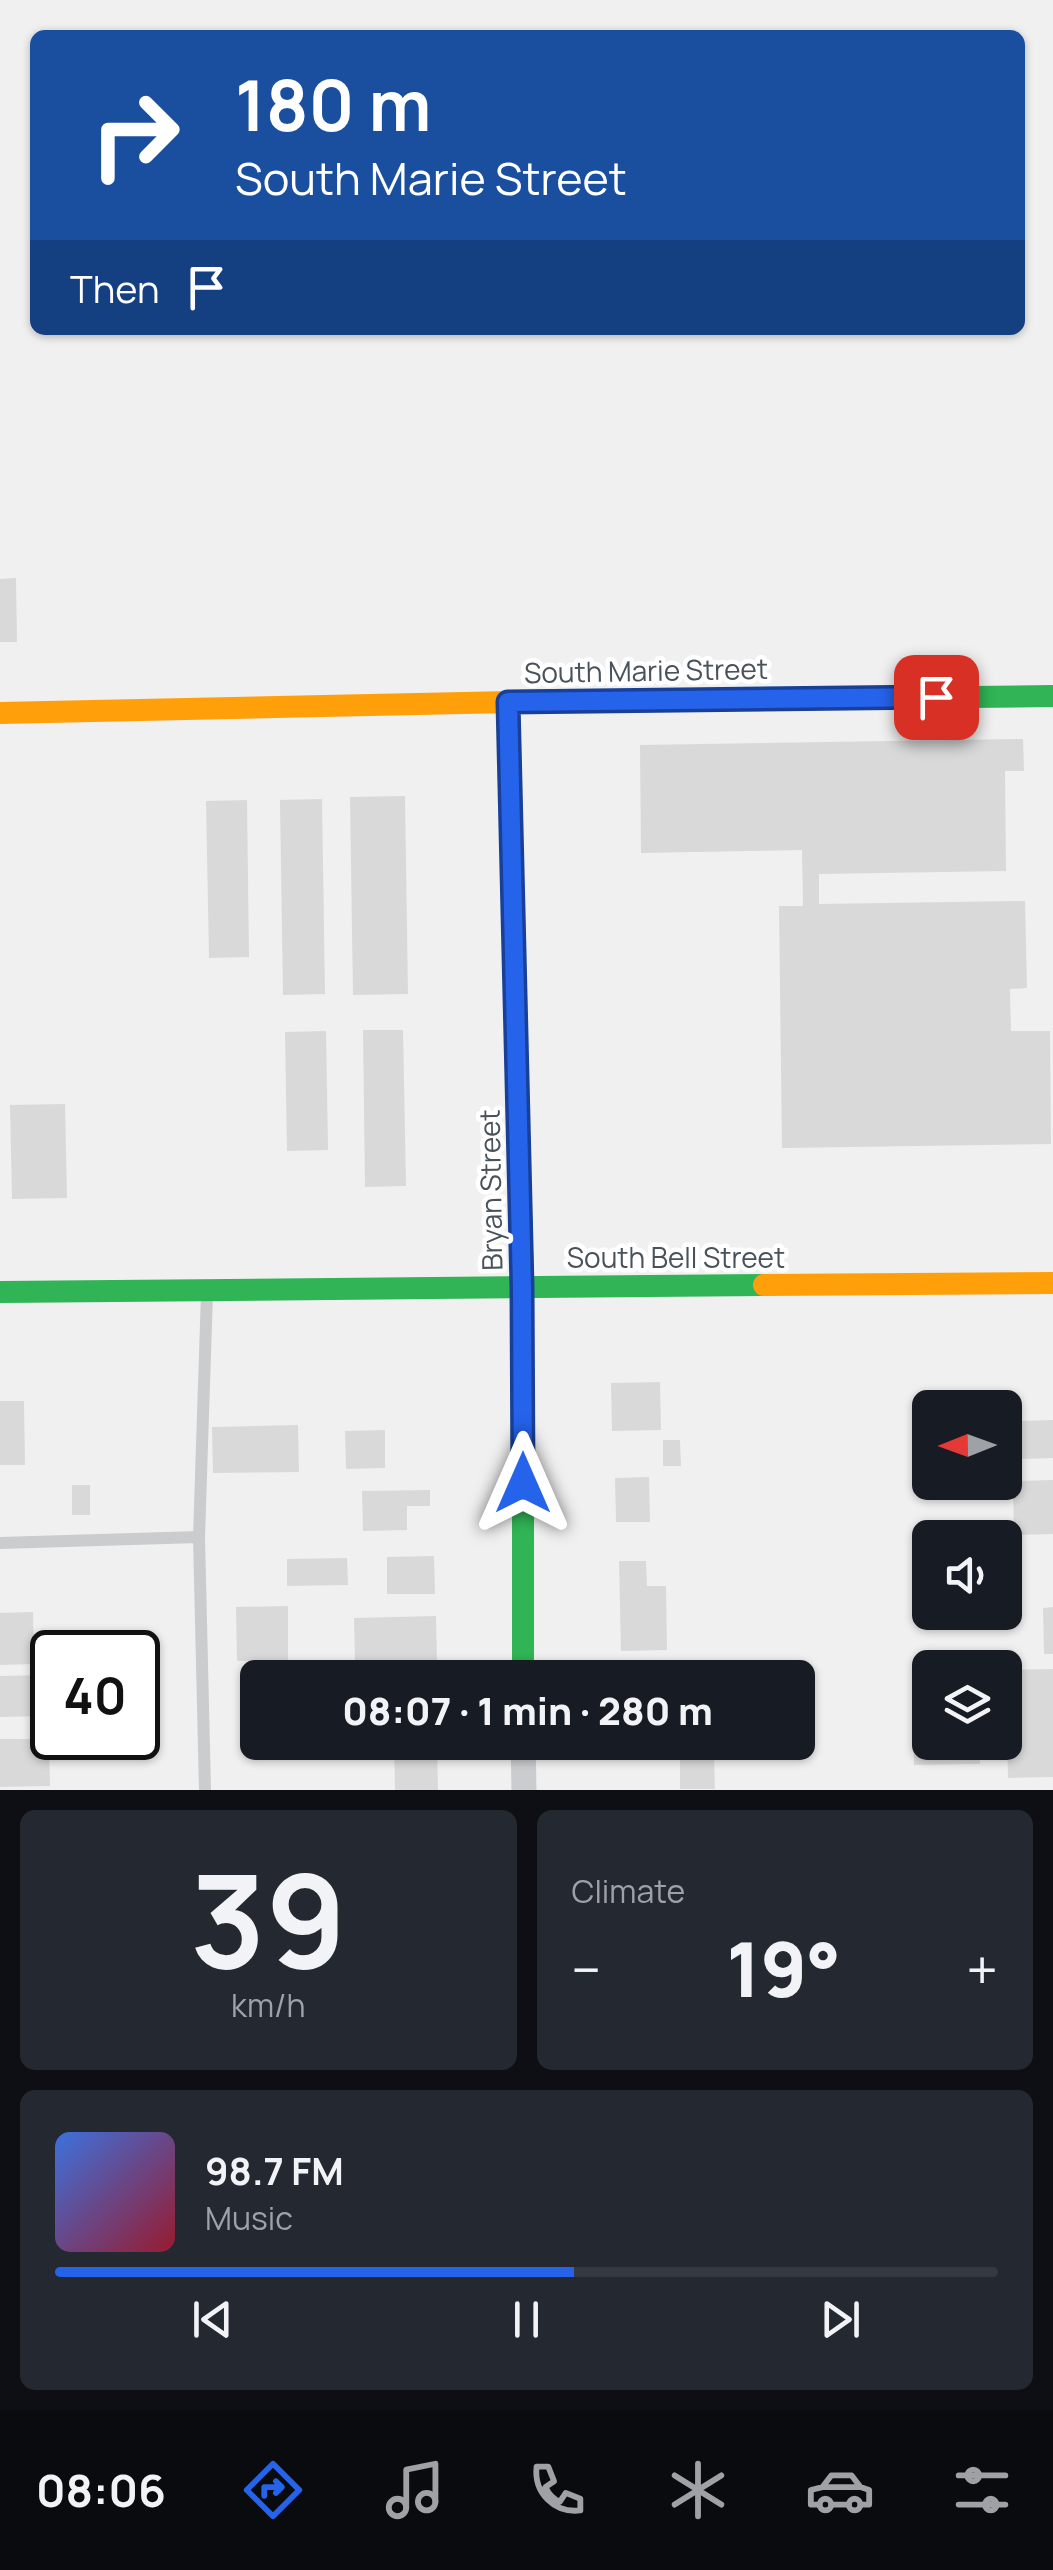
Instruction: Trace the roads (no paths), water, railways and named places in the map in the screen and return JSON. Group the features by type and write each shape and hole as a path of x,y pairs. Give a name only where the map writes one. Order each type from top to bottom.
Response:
{"street":[{"name":"South Marie Street","path":"0,712 1053,696"},
{"name":"Bryan Street","path":"508,702 522,1288 523,1660"},
{"name":"South Bell Street","path":"0,1292 1053,1284"},
{"path":"524,1760 524,1790"}],"lane":[{"path":"204,1790 199,1537 207,1291"},
{"path":"0,1543 199,1537"}]}
